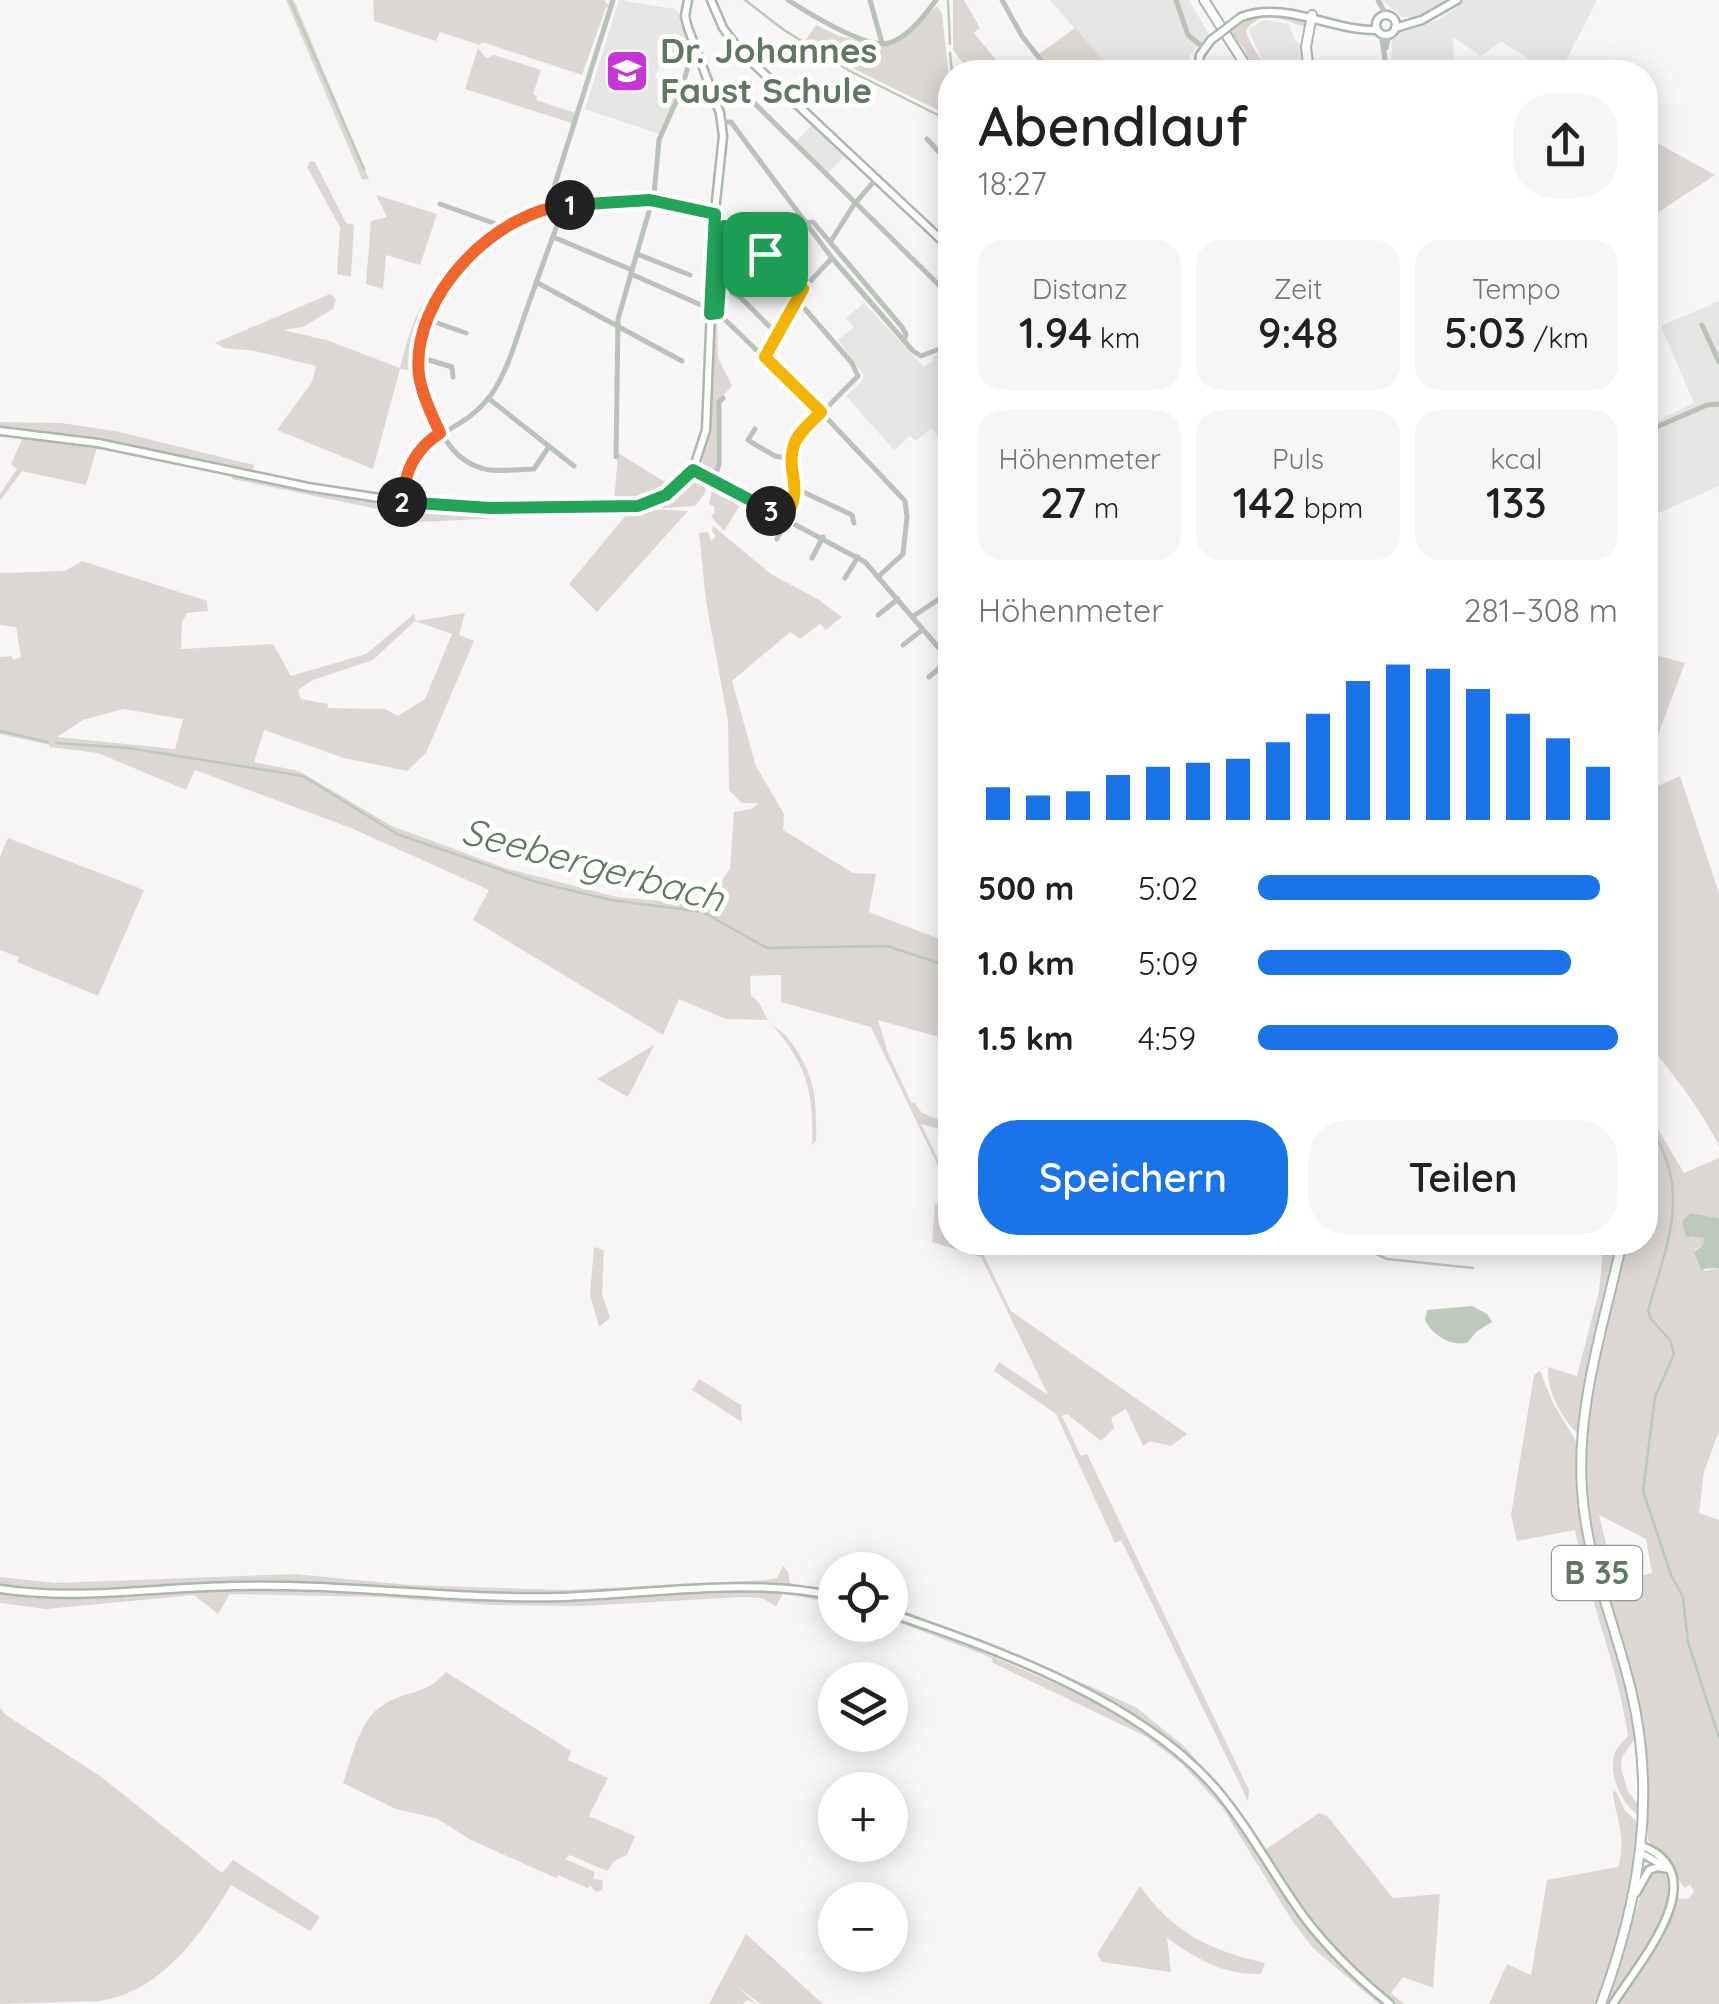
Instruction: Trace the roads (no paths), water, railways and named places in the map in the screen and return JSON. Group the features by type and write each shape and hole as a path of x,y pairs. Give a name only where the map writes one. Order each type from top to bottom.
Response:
{"main road":[{"path":"0,431 171,456 308,488 400,502 490,508 638,506 666,495 693,470 706,430 714,313 715,214 722,122 685,16 688,0"},
{"path":"711,0 732,42 938,237"},
{"path":"1204,0 1242,60"},
{"path":"1201,60 1211,40 1241,17 1272,7 1360,28 1413,22 1457,0"},
{"path":"1308,60 1312,15"},
{"name":"B 35","path":"1601,2004 1636,1892 1642,1850 1642,1743 1632,1691 1590,1550 1582,1492 1584,1416 1619,1255"},
{"path":"0,1589 35,1594 235,1586 334,1587 490,1598 740,1588 787,1588 818,1593"},
{"path":"908,1620 1068,1684 1126,1714 1158,1736 1215,1788 1304,1917 1359,1979 1390,2004"},
{"path":"1613,2004 1658,1936 1673,1895 1669,1870 1642,1850"},
{"path":"1636,1892 1649,1870 1669,1870"}],"street":[{"path":"400,502 412,460 423,446 488,398 504,371 561,215 554,196 555,184 613,0"},
{"path":"788,0 838,30 882,43 896,40 936,0"},
{"path":"870,0 882,43"},
{"path":"1002,0 1041,60"},
{"path":"1176,0 1188,35 1204,48"},
{"path":"1378,0 1385,25 1386,60"},
{"path":"616,457 618,326 653,201 659,140 682,88 686,66 696,52"},
{"path":"716,99 737,86 938,284"},
{"path":"722,122 731,122 832,258 913,351 921,356 938,349"},
{"path":"927,139 938,151"},
{"path":"831,241 876,179"},
{"path":"548,448 534,469 482,469 452,450 440,433 424,393 419,357 426,319 441,291 464,262 502,232 558,206 653,201 715,214"},
{"path":"440,204 496,224 502,232"},
{"path":"805,222 813,222 831,241 902,327 904,341"},
{"path":"803,289 726,224 722,228 720,285 714,313 821,412 904,501 907,517 903,554 879,576"},
{"path":"553,236 701,305"},
{"path":"637,254 690,275"},
{"path":"765,357 803,289 832,258"},
{"path":"536,282 682,361"},
{"path":"720,285 740,297 778,336"},
{"path":"776,539 797,490 792,448 798,435 855,382 858,372 798,300"},
{"path":"426,319 466,334"},
{"path":"1702,326 1719,362"},
{"path":"419,357 452,367 454,377"},
{"path":"488,398 574,466"},
{"path":"714,480 719,402 723,398"},
{"path":"1658,426 1707,405 1719,404"},
{"path":"754,429 748,440 784,460 792,459"},
{"path":"693,470 858,557 879,576 938,648"},
{"path":"797,490 852,515 854,523"},
{"path":"812,558 824,537"},
{"path":"845,578 858,557"},
{"path":"878,615 898,599"},
{"path":"912,617 938,600"},
{"path":"903,645 922,630"},
{"path":"929,676 938,669"}],"waterway":[{"path":"290,0 364,169"},
{"path":"745,0 784,30 850,71 938,115"},
{"path":"948,0 950,44"},
{"path":"950,53 951,60"},
{"name":"Seebergerbach","path":"0,731 48,742"},
{"name":"Seebergerbach","path":"56,743 128,748 303,776 397,834 536,882 611,900 703,912 767,948 887,946 938,963"},
{"path":"1658,1142 1670,1174 1672,1218 1648,1311 1670,1340 1674,1354 1655,1397 1643,1491 1671,1575 1683,1597 1688,1642 1719,1738"},
{"name":"Seebergerbach","path":"1378,1255 1473,1268"}],"place":[{"name":"Dr. Johannes Faust Schule","path":"627,71"}]}
